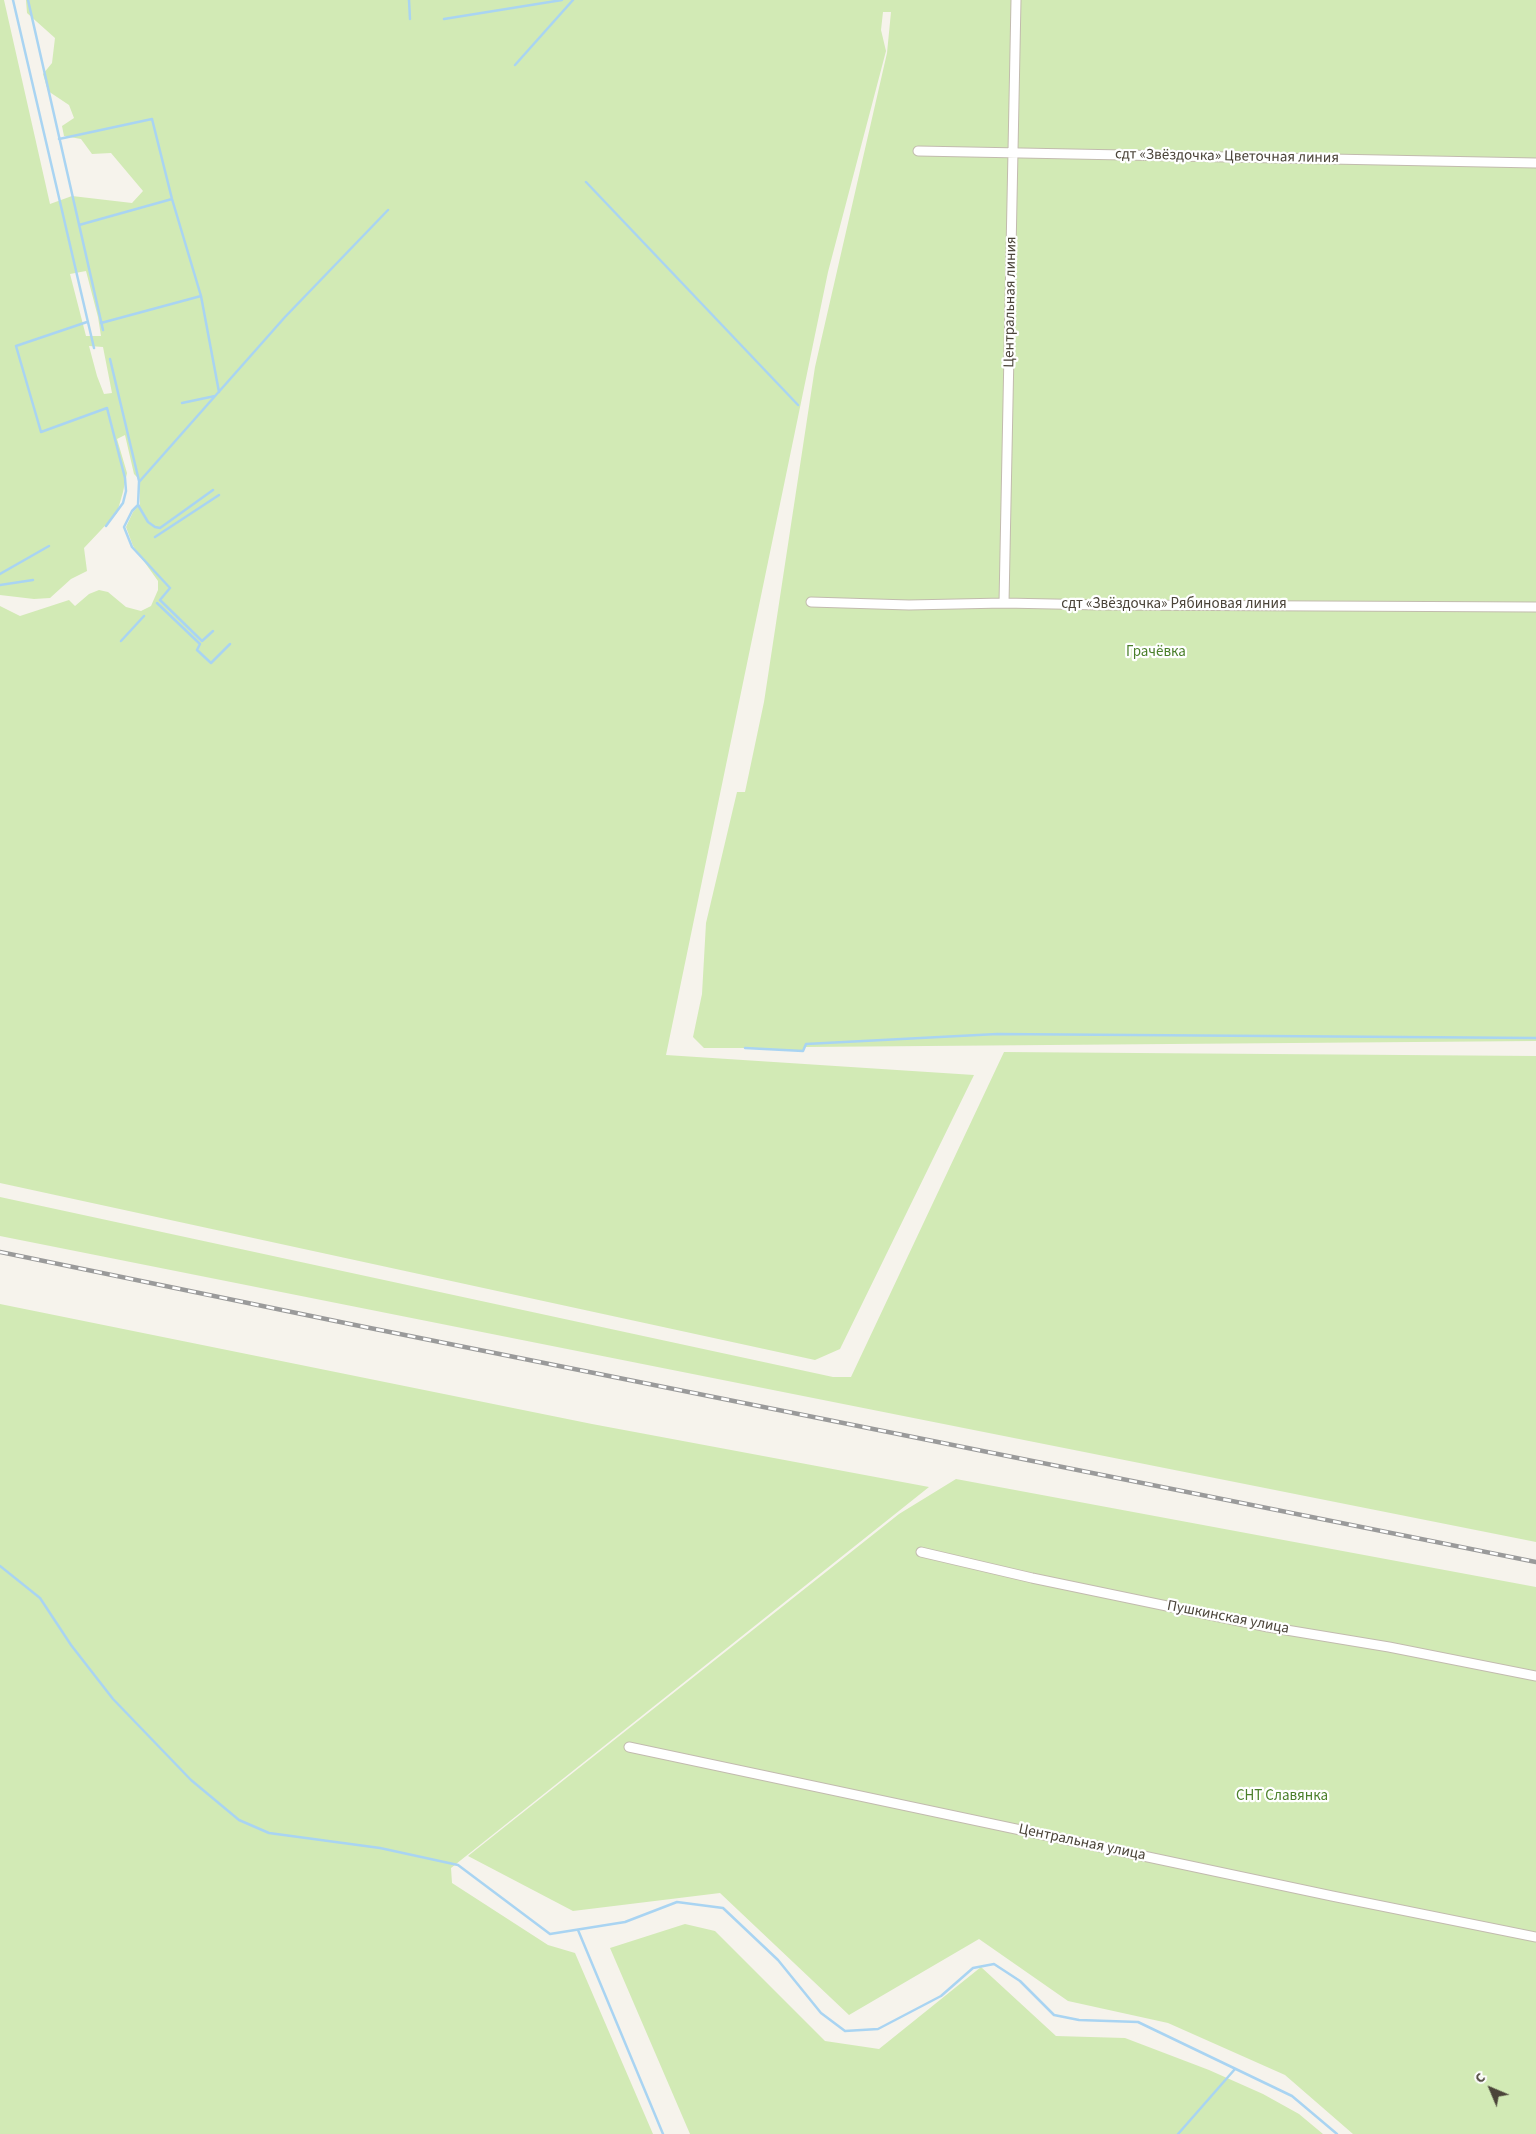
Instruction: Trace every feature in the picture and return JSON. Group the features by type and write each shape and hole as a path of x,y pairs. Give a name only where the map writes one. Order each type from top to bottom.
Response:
{"street":[{"name":"Центральная линия","path":"1004,603 1016,0"},
{"name":"сдт «Звёздочка» Цветочная линия","path":"918,151 1536,163"},
{"name":"сдт «Звёздочка» Рябиновая линия","path":"811,602 1536,607"},
{"name":"Пушкинская улица","path":"921,1552 1032,1578 1268,1627 1389,1647 1536,1676"},
{"name":"Центральная улица","path":"629,1747 1332,1896 1536,1937"}],"green space":[{"name":"Грачёвка","path":"0,0 4,0 50,204 72,196 132,203 143,191 111,153 92,154 81,139 64,136 62,126 74,118 69,105 48,91 43,74 52,63 55,38 27,13 26,0 1536,0 1536,1041 805,1047 803,1051 704,1048 693,1037 702,994 706,923 737,792 745,792 764,702 815,367 887,53 891,12 883,12 881,30 886,51 828,272 666,1055 974,1075 840,1349 815,1360 0,1183 0,606 20,616 69,600 75,606 89,594 99,590 108,592 126,607 141,611 151,606 158,590 158,581 133,546 126,527 133,512 140,504 139,479 134,474 125,435 117,439 127,473 123,492 117,513 84,548 87,571 71,579 50,598 34,599 0,595","holes":["86,271 98,317 101,336 86,336 70,274","89,346 103,347 112,393 104,394"]},
{"path":"1004,1052 1536,1056 1536,1542 0,1236 0,1197 833,1377 851,1377"},
{"path":"0,1304 592,1424 929,1487 451,1868 452,1883 548,1945 575,1953 653,2134 0,2134"},
{"name":"СНТ Славянка","path":"956,1479 1536,1587 1536,2134 1353,2134 1285,2075 1168,2023 1068,2001 979,1939 849,2015 720,1893 573,1911 468,1856 899,1514"},
{"path":"685,1924 715,1931 825,2041 879,2049 981,1967 1056,2036 1125,2038 1209,2070 1263,2094 1299,2114 1323,2134 690,2134 610,1948"}],"waterway":[{"path":"13,0 94,348"},
{"path":"28,0 103,330"},
{"path":"409,0 410,19"},
{"path":"444,19 562,0"},
{"path":"515,65 573,0"},
{"path":"59,139 152,119 172,199 201,296 219,392"},
{"path":"586,182 798,405"},
{"path":"79,225 172,199"},
{"path":"213,631 202,641 160,600 170,588 132,547 124,527 132,511 138,505 139,482 285,317 388,210"},
{"path":"101,323 201,296"},
{"path":"87,322 16,346 41,432 107,408 125,478 126,491 123,503 106,526"},
{"path":"110,359 139,481"},
{"path":"182,403 215,396"},
{"path":"138,505 148,522 160,528 213,490"},
{"path":"155,537 219,495"},
{"path":"0,574 49,546"},
{"path":"0,585 33,580"},
{"path":"157,603 200,644 197,650 211,663 230,644"},
{"path":"121,641 144,616"},
{"path":"745,1048 803,1051 806,1044 997,1034 1536,1038"},
{"path":"0,1566 40,1598 71,1645 113,1699 191,1780 239,1820 269,1833 380,1848 458,1865 550,1934 625,1922 677,1902 723,1908 778,1960 821,2013 845,2031 878,2029 941,1996 973,1968 994,1964 1020,1981 1054,2015 1079,2020 1138,2022 1292,2096 1337,2134"},
{"path":"578,1930 663,2134"},
{"path":"1178,2134 1235,2069"}],"railway":[{"path":"0,1252 1536,1562"}]}
